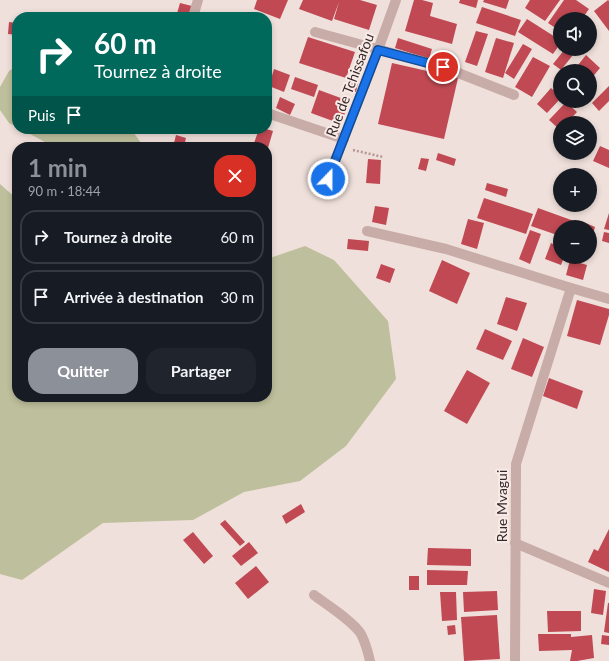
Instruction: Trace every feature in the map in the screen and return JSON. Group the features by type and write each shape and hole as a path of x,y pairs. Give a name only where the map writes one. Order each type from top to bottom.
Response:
{"street":[{"path":"194,12 198,0"},
{"name":"Rue de Tchissafou","path":"328,179 343,143 396,0"},
{"path":"315,32 443,67 514,95"},
{"path":"272,115 343,143"},
{"path":"367,231 446,249 609,299"},
{"name":"Rue Mvagui","path":"515,661 516,464 571,288"},
{"path":"516,543 609,583"},
{"path":"314,596 348,620 360,633 368,650 370,661"}],"path":[{"path":"343,143 383,157"}],"green space":[{"path":"12,69 12,124 9,123 0,110 0,87 9,71"},
{"path":"30,134 135,134 140,142 45,142"},
{"path":"0,184 12,195 12,402 272,402 272,257 305,246 334,260 388,321 396,379 346,446 300,481 244,492 193,520 103,523 22,580 0,574"}],"building":[{"path":"257,0 288,0 280,19 272,16 272,12 262,12 254,9"},
{"path":"303,0 360,0 377,5 369,30 334,19 339,2 332,21 299,9"},
{"path":"414,0 422,0 433,3 430,16 457,24 452,44 405,31"},
{"path":"460,0 478,0 476,8 459,3"},
{"path":"484,0 509,0 506,9 483,2"},
{"path":"530,0 560,0 545,21 525,8"},
{"path":"564,0 576,0 589,9 587,12 556,12"},
{"path":"608,0 609,1 609,31 597,15 597,12 594,11"},
{"path":"180,3 192,6 190,12 177,12"},
{"path":"482,7 521,20 515,36 476,23"},
{"path":"553,16 553,26 548,23"},
{"path":"527,19 553,36 553,54 518,32"},
{"path":"9,22 12,22 12,34 8,34"},
{"path":"476,31 488,34 477,66 465,62"},
{"path":"308,37 355,52 346,78 299,63"},
{"path":"398,38 432,49 429,59 395,48"},
{"path":"496,38 514,43 503,78 485,72"},
{"path":"523,44 532,49 514,79 505,73"},
{"path":"559,56 572,56 566,64 553,64"},
{"path":"585,56 587,56 596,64 579,64"},
{"path":"533,57 550,66 532,97 515,87"},
{"path":"392,63 458,78 444,139 378,124"},
{"path":"274,69 290,75 284,92 272,87 272,76"},
{"path":"295,77 318,85 314,97 291,89"},
{"path":"349,77 359,79 356,92 346,90"},
{"path":"609,86 609,101 599,111 596,108 597,98"},
{"path":"551,88 553,90 553,107 547,113 537,104"},
{"path":"319,90 349,101 341,124 311,113"},
{"path":"280,97 295,104 290,115 276,108"},
{"path":"560,108 573,108 577,112 573,116 553,116 553,124 549,120"},
{"path":"273,131 270,142 254,142 257,134 272,134"},
{"path":"176,135 186,138 185,142 174,142"},
{"path":"600,146 609,150 609,168 593,161 597,160 597,152"},
{"path":"438,153 456,159 454,166 436,160"},
{"path":"421,158 429,159 426,171 418,169"},
{"path":"368,159 381,160 380,184 366,183"},
{"path":"487,183 508,189 506,197 485,190"},
{"path":"484,198 533,214 526,234 477,218"},
{"path":"375,206 389,208 386,225 372,222"},
{"path":"538,208 571,220 553,220 553,234 531,226"},
{"path":"609,213 609,230 604,229"},
{"path":"468,219 484,223 477,249 461,244"},
{"path":"530,230 541,234 530,264 519,259"},
{"path":"604,232 609,233 609,243 602,241"},
{"path":"348,239 369,241 368,251 347,249"},
{"path":"551,243 553,244 553,262 545,259"},
{"path":"442,260 470,273 457,304 429,291"},
{"path":"381,264 395,269 390,283 376,278"},
{"path":"569,264 587,265 583,280 566,275"},
{"path":"506,297 527,303 517,331 497,324"},
{"path":"577,300 609,309 609,315 600,345 567,336"},
{"path":"485,329 512,341 503,360 476,349"},
{"path":"523,338 544,347 532,377 511,369"},
{"path":"467,370 490,383 467,424 444,411"},
{"path":"549,378 583,391 577,409 543,396"},
{"path":"301,504 305,512 286,524 282,516"},
{"path":"225,520 245,542 240,546 220,524"},
{"path":"609,529 609,572 588,562 594,549 598,551"},
{"path":"193,532 213,556 204,564 183,540"},
{"path":"249,542 258,553 241,566 232,556"},
{"path":"428,548 471,549 471,566 427,565"},
{"path":"256,566 269,582 248,599 235,583"},
{"path":"427,570 468,571 467,585 427,585"},
{"path":"409,576 419,576 419,590 409,590"},
{"path":"594,589 606,591 603,615 591,613"},
{"path":"497,591 498,610 464,612 463,592"},
{"path":"440,592 456,592 457,620 442,621"},
{"path":"609,603 609,633 604,632"},
{"path":"547,611 581,611 581,631 548,632"},
{"path":"497,615 500,659 464,661 461,617"},
{"path":"455,625 456,634 448,635 447,626"},
{"path":"538,634 571,634 571,637 592,635 594,658 570,661 572,650 539,651"},
{"path":"602,635 609,636 609,645 601,644"}],"route":[{"path":"328,179 378,50 443,67"}]}
